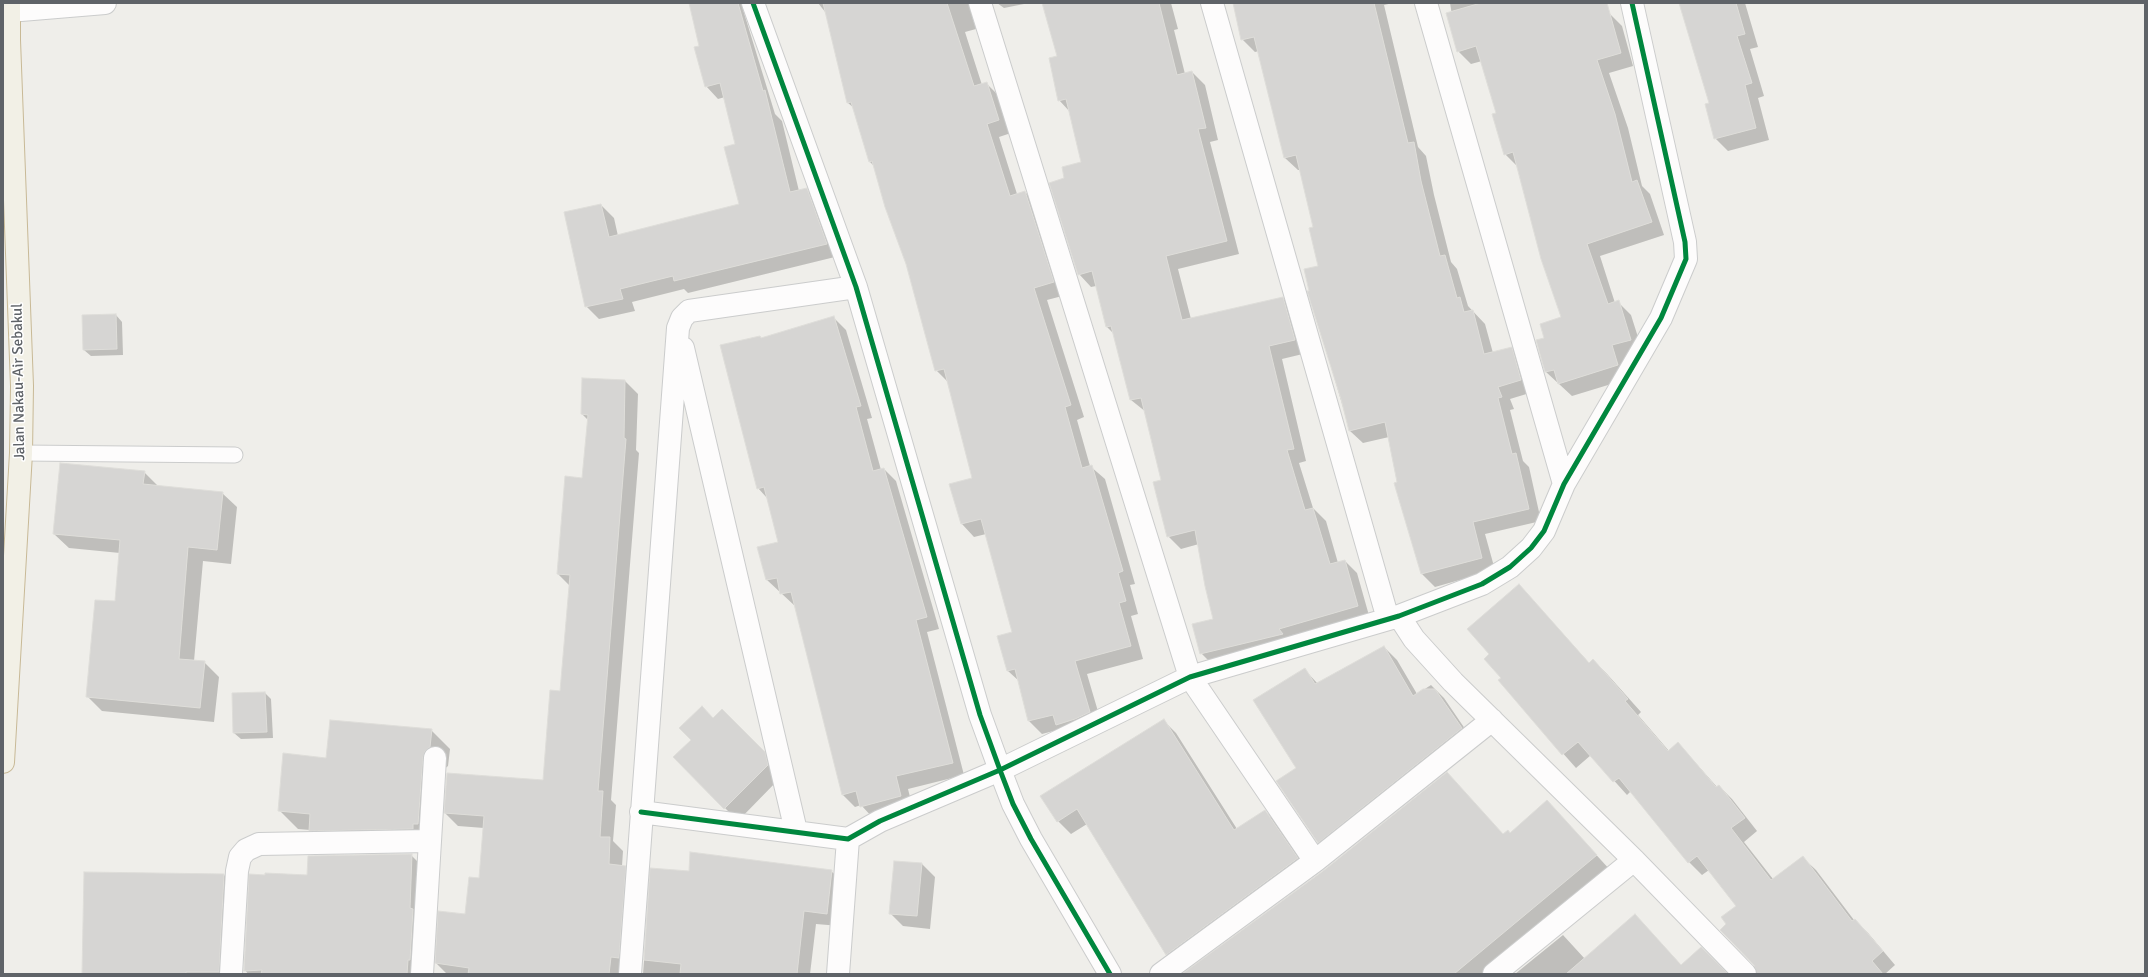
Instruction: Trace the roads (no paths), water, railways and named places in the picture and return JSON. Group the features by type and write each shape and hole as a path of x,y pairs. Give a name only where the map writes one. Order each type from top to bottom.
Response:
{"highway":[{"name":"Jalan Nakau-Air Sebakul","path":"3,762 9,555 21,453 22,386 9,7"}],"street":[{"path":"9,7 105,3"},
{"path":"753,3 856,287 980,715 1000,770 1013,804 1110,974"},
{"path":"980,3 1190,677 1315,861"},
{"path":"1212,3 1394,618 1453,682 1634,860 1745,974"},
{"path":"1426,3 1564,484"},
{"path":"641,812 796,831 848,839 880,821 1000,770 1190,677 1394,618 1482,584 1510,567 1531,548 1544,531 1564,484 1661,318 1686,259 1685,242 1632,3"},
{"path":"630,974 678,328 682,318 689,311 856,287"},
{"path":"678,328 796,831"},
{"path":"1161,974 1315,861 1492,720"},
{"path":"422,974 435,758"},
{"path":"838,974 848,839"},
{"path":"231,974 237,871 240,857 246,850 260,844 429,841"},
{"path":"1494,974 1634,860"}],"lane":[{"path":"21,453 235,455"}]}
